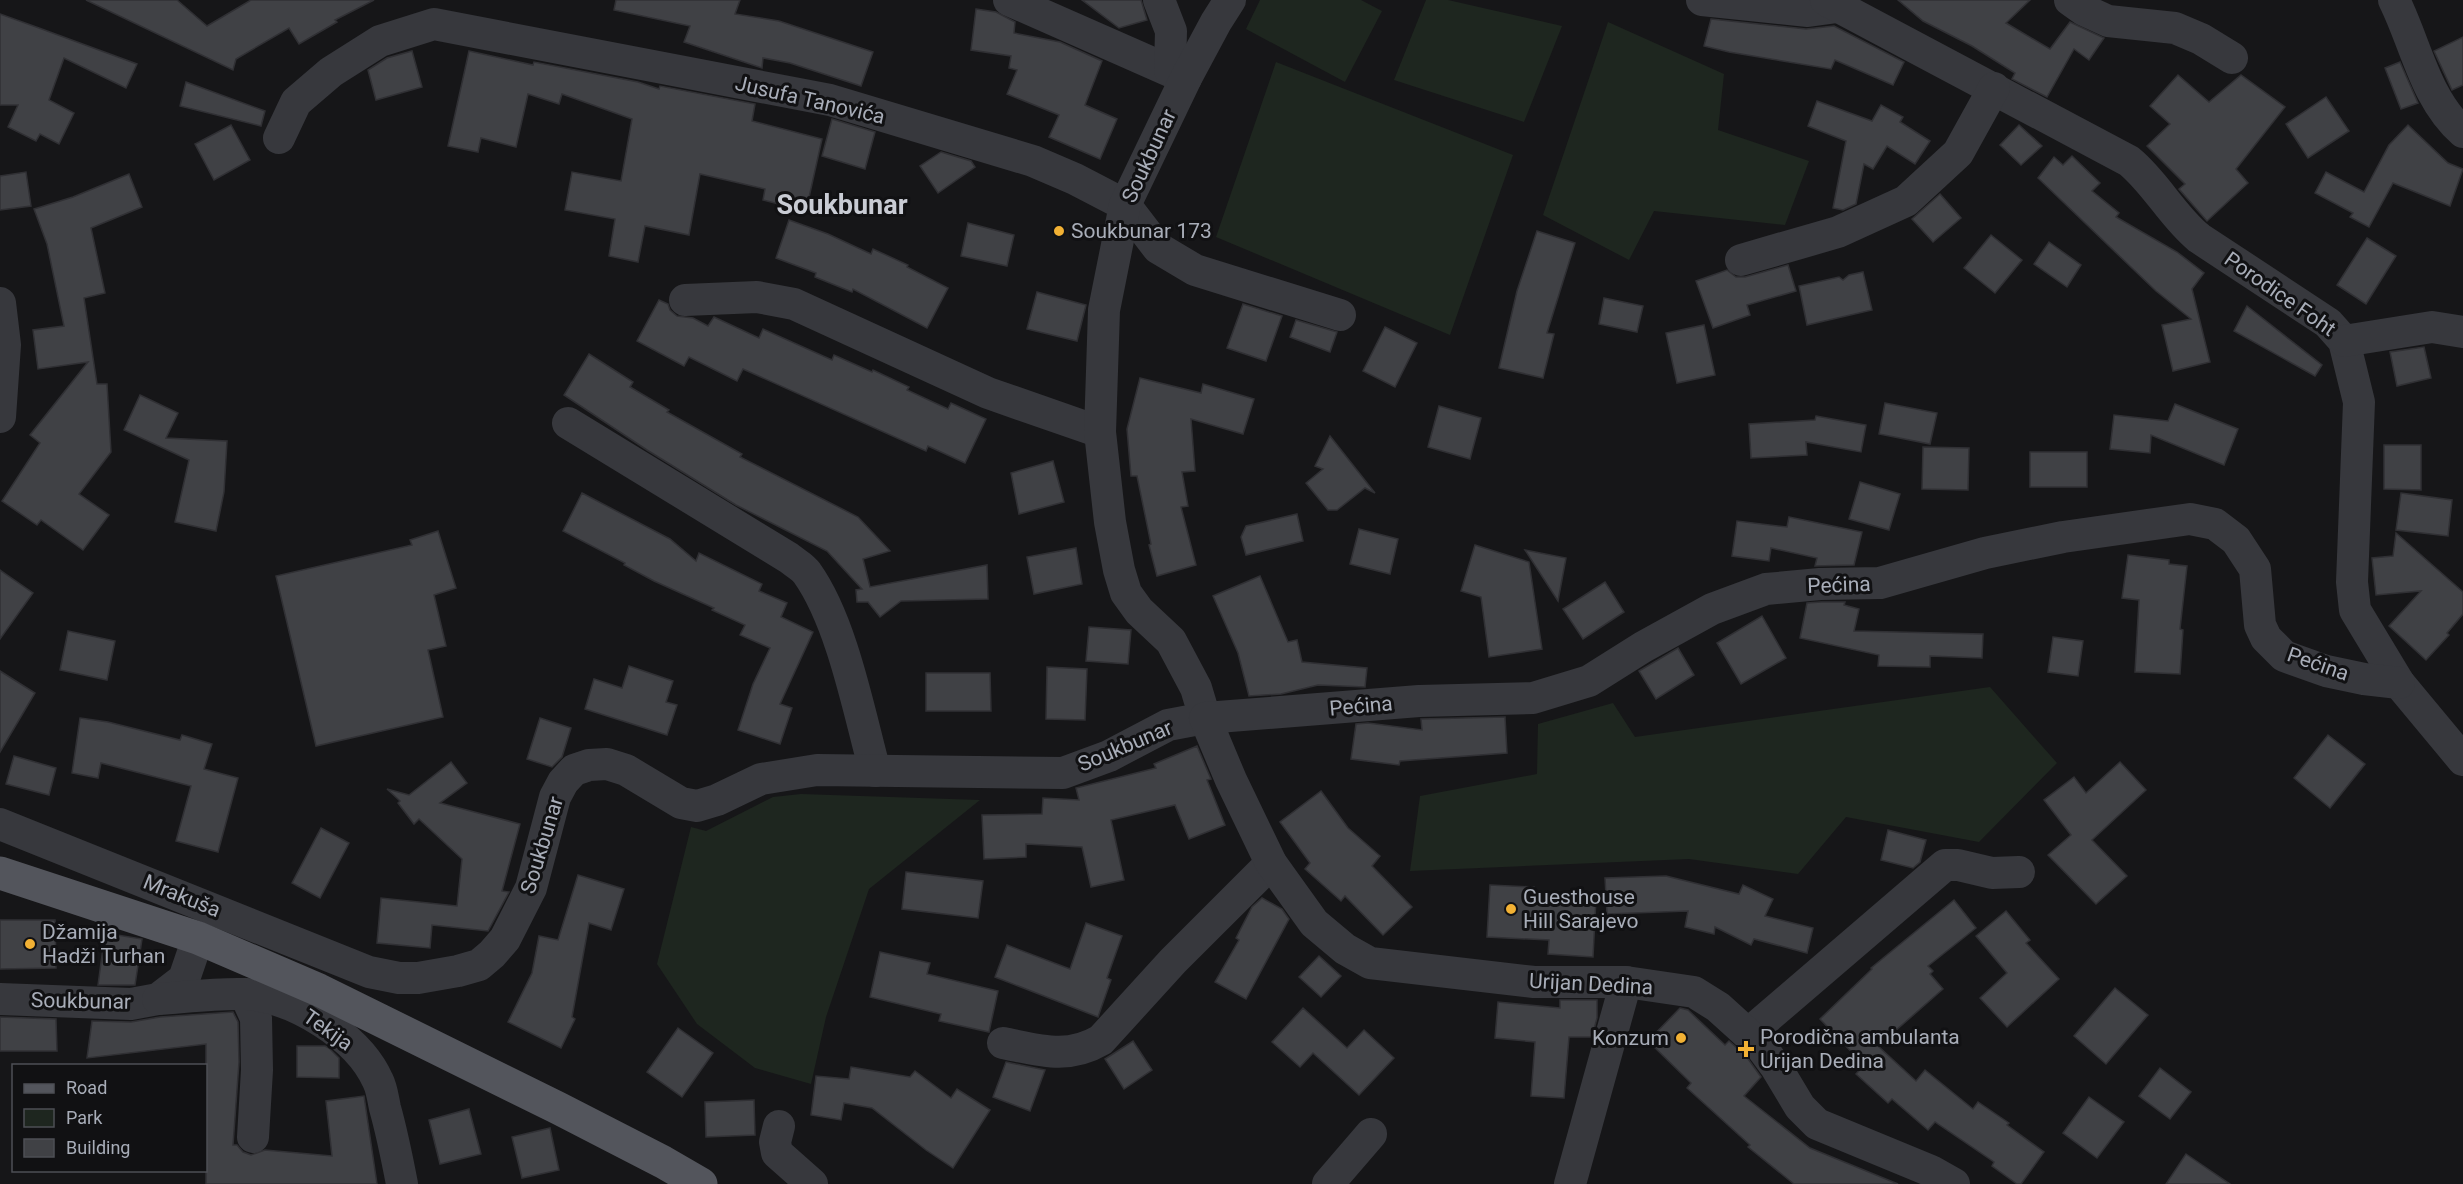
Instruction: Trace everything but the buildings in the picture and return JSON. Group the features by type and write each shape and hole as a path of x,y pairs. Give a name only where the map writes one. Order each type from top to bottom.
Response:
{"main road":[{"path":"0,873 198,938 319,990 558,1108 701,1184"}],"street":[{"path":"1009,0 1178,74"},
{"path":"1159,0 1171,31 1178,74"},
{"name":"Soukbunar","path":"329,956 369,972 399,978 418,978 458,971 479,964 492,954 505,939 522,908 531,888 555,797 562,782 574,770 589,765 607,764 626,770 681,803 697,806 717,800 762,780 779,775 818,770 1063,773 1109,756 1168,725 1205,718 1196,688 1171,641 1139,611 1126,593 1110,522 1100,432 1104,310 1125,205 1178,74 1230,0"},
{"path":"1702,0 1808,11 1832,4"},
{"path":"2070,0 2084,10 2108,21 2175,28 2201,39 2232,58"},
{"path":"2394,0 2407,24 2429,87 2463,132"},
{"name":"Porodice Foht","path":"1832,4 2129,161 2142,172 2184,226 2328,323 2344,341 2359,402 2352,582 2355,610 2399,683 2463,760"},
{"name":"Jusufa Tanovića","path":"279,138 296,102 331,72 380,41 434,24 830,100 1033,160 1125,205 1158,248 1195,270 1340,315"},
{"path":"1741,260 1838,232 1906,201 1958,153 1994,88"},
{"path":"685,300 757,297 794,304 988,393 1100,432"},
{"path":"0,303 5,345 0,417"},
{"path":"2344,341 2432,327 2463,332"},
{"path":"568,423 789,558 806,571 826,608 838,639 875,771"},
{"name":"Pećina","path":"1205,718 1419,701 1533,698 1588,681 1712,609 1766,589 1820,584 1880,583 1985,553 2041,541 2190,519 2216,524 2236,540 2255,570 2260,625 2266,638 2284,656 2326,671 2399,683"},
{"name":"Urijan Dedina","path":"1205,718 1231,780 1272,863 1314,923 1345,950 1370,963 1534,982 1626,982 1694,992 1718,1007 1759,1044 1800,1107 1817,1124 1954,1184"},
{"name":"Mrakuša","path":"0,824 329,956"},
{"path":"1003,1043 1065,1053 1086,1049 1101,1040 1173,961 1272,863"},
{"path":"1748,1034 1945,865 1958,865 1992,873 2019,872"},
{"name":"Soukbunar","path":"0,999 130,1004 158,999 184,979 198,938"},
{"path":"319,990 329,956"},
{"path":"1570,1184 1626,982"},
{"path":"246,994 256,1018 257,1070 253,1137"},
{"name":"Tekija","path":"158,999 246,994 279,1000 318,1019 360,1053 378,1081 402,1184"},
{"path":"779,1126 775,1142 777,1153 812,1184"},
{"path":"1328,1184 1371,1134"}],"green space":[{"path":"1260,0 1361,0 1382,11 1345,82 1246,29"},
{"path":"1426,0 1448,0 1562,26 1524,122 1394,80"},
{"path":"1608,22 1724,74 1718,130 1809,161 1785,225 1654,211 1629,260 1543,215"},
{"path":"1276,62 1513,155 1450,335 1216,237"},
{"path":"1990,687 2057,763 1979,842 1846,817 1798,874 1689,859 1410,871 1420,796 1537,774 1538,724 1613,703 1635,737"},
{"path":"801,794 980,800 869,889 826,1017 811,1084 755,1068 697,1024 657,964 691,827 706,831 773,797"}],"place":[{"name":"Soukbunar 173","path":"1059,231"},
{"name":"Guesthouse Hill Sarajevo","path":"1511,909"},
{"name":"Džamija Hadži Turhan","path":"30,944"},
{"name":"Konzum","path":"1681,1038"},
{"name":"Porodična ambulanta Urijan Dedina","path":"1746,1049"}],"district":[{"name":"Soukbunar","path":"842,205"}]}
